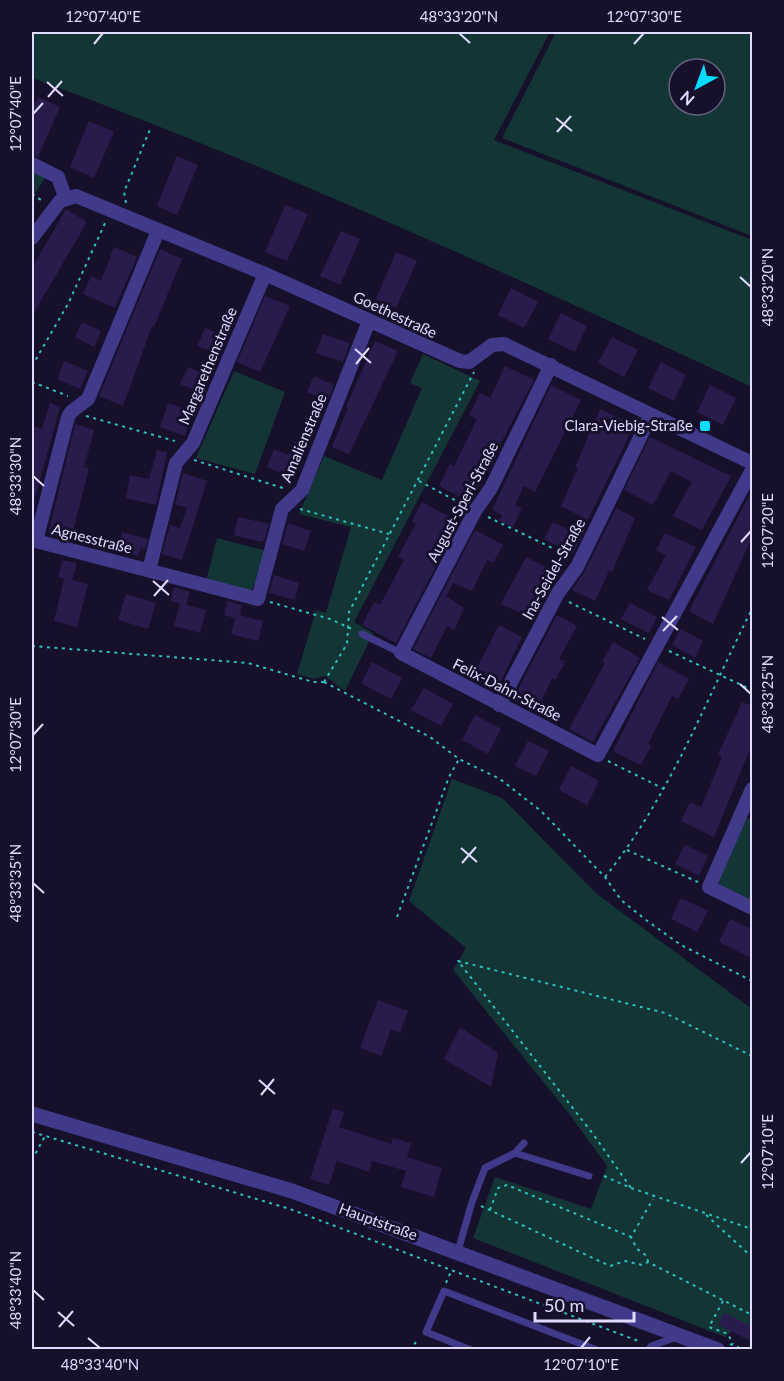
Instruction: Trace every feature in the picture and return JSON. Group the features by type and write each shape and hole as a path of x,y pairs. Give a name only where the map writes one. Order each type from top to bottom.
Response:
{"street":[{"path":"32,164 58,177 65,197 53,209 32,238"},
{"name":"Goethestraße","path":"65,197 76,196 265,274 460,361 469,362 477,358"},
{"name":"Agnesstraße","path":"158,231 88,399 76,407 68,417 36,541 258,599"},
{"name":"Margarethenstraße","path":"149,570 176,463 193,443 265,274"},
{"name":"Amalienstraße","path":"258,599 282,509 302,490 369,321"},
{"path":"477,358 487,348 499,343 551,365 753,463"},
{"name":"August-Sperl-Straße","path":"401,653 475,511 491,488 551,365"},
{"name":"Ina-Seidel-Straße","path":"499,705 558,593 580,561 651,415"},
{"path":"598,755 753,470"},
{"name":"Felix-Dahn-Straße","path":"401,653 598,755"},
{"path":"753,789 709,887 753,908"},
{"name":"Hauptstraße","path":"32,1114 292,1191 458,1251 718,1350"}],"lane":[{"path":"362,634 401,653"},
{"path":"458,1251 472,1202 485,1168 515,1153 524,1143"},
{"path":"515,1153 589,1176"},
{"path":"471,1350 426,1332 444,1291 597,1350"},
{"path":"650,1348 682,1335"}],"path":[{"path":"129,218 124,192 150,127"},
{"path":"32,366 69,304 110,210"},
{"path":"324,682 345,652 349,635 347,627 349,612 474,376 477,358"},
{"path":"32,382 68,396 87,417 176,441 195,460 283,486 302,510 390,534"},
{"path":"419,481 475,511 580,561"},
{"path":"258,599 330,618 347,627"},
{"path":"605,877 627,850 695,734 719,676 753,609"},
{"path":"32,646 237,661 313,682 324,682 430,737 459,759 500,779 525,798 574,843 605,877 621,900 646,920 681,945 753,981"},
{"path":"598,755 664,789"},
{"path":"397,917 449,777 459,759"},
{"path":"627,850 709,887"},
{"path":"631,1188 593,1134 458,961 665,1013 753,1056"},
{"path":"32,1132 251,1196 451,1270 650,1348"},
{"path":"32,1160 45,1136"},
{"path":"604,1176 654,1198 753,1229"},
{"path":"490,1210 498,1188 507,1185 631,1237 637,1249 647,1256 648,1262"},
{"path":"631,1237 654,1198"},
{"path":"472,1202 610,1266 625,1261 642,1265 648,1262"},
{"path":"704,1213 753,1257"},
{"path":"444,1291 458,1251"},
{"path":"648,1262 753,1315"},
{"path":"723,1301 710,1327 728,1334 733,1345 731,1350"},
{"path":"409,1350 426,1332"}],"green space":[{"path":"32,32 550,32 494,140 752,240 752,387 305,186 32,78"},
{"path":"556,32 752,32 752,236 502,138"},
{"path":"32,170 46,176 32,198"},
{"path":"423,354 480,381 354,622 373,633 345,691 325,676 314,679 297,674 316,610 326,613 351,527 299,514 324,456 382,480 422,388 410,383"},
{"path":"234,371 285,392 255,474 196,458"},
{"path":"217,538 267,551 252,590 249,592 206,581"},
{"path":"452,779 502,798 597,894 752,1009 752,1342 732,1331 725,1337 473,1238 495,1177 591,1209 607,1166 570,1115 453,970 466,948 409,901"},
{"path":"747,818 752,820 752,901 721,886 717,880"}],"building":[{"path":"38,97 60,107 38,157 32,155 32,111"},
{"path":"89,121 114,132 94,178 70,167"},
{"path":"177,156 198,165 177,215 157,206"},
{"path":"285,205 308,214 287,261 265,252"},
{"path":"66,209 87,222 32,316 32,268"},
{"path":"341,231 360,239 340,285 320,276"},
{"path":"114,247 137,257 115,308 83,294 91,276 101,281"},
{"path":"160,249 182,259 154,327 152,326 123,406 99,396"},
{"path":"396,252 417,261 396,308 376,299"},
{"path":"511,288 538,302 524,328 498,315"},
{"path":"265,296 290,306 260,372 237,362"},
{"path":"561,313 587,326 575,352 548,339"},
{"path":"82,322 101,331 94,347 75,337"},
{"path":"205,328 228,338 221,355 197,346"},
{"path":"323,334 350,343 343,362 316,353"},
{"path":"612,337 638,350 624,377 598,363"},
{"path":"375,341 398,351 349,454 332,447 348,408 346,407"},
{"path":"64,361 88,371 80,389 57,379"},
{"path":"661,362 686,375 674,401 648,388"},
{"path":"505,366 534,380 470,502 439,486 450,464 454,466 477,419 469,415 480,393 490,398"},
{"path":"188,367 209,376 201,393 180,384"},
{"path":"314,376 334,385 328,401 307,392"},
{"path":"551,385 581,400 535,492 524,486 515,505 522,508 513,527 499,520 502,515 492,510"},
{"path":"710,385 736,398 723,425 697,412"},
{"path":"50,403 60,407 35,498 32,498 32,426 42,429"},
{"path":"168,403 193,412 185,436 160,427"},
{"path":"600,409 634,425 588,520 561,506"},
{"path":"75,424 94,430 84,467 89,468 71,539 48,534"},
{"path":"650,437 731,476 702,530 673,516 692,482 671,471 653,505 624,490"},
{"path":"295,441 308,447 295,479 267,467 274,449 288,455"},
{"path":"157,450 167,452 156,505 126,498 130,475 149,479"},
{"path":"183,473 207,481 182,560 162,554 170,525 180,528 187,508 175,504"},
{"path":"753,488 753,535 713,624 689,611"},
{"path":"422,502 459,522 396,643 362,625 374,602 380,605 404,560 398,556 416,524 412,521"},
{"path":"616,508 635,518 612,572 609,571 595,601 572,590 585,571"},
{"path":"238,517 269,524 265,539 262,542 234,535"},
{"path":"553,522 582,536 573,554 544,539"},
{"path":"288,523 311,531 304,551 282,544"},
{"path":"475,530 503,545 493,563 487,560 472,591 453,583 446,596 464,608 454,630 447,626 431,658 413,649"},
{"path":"122,532 148,539 145,549 141,548 138,556 117,550"},
{"path":"665,533 696,547 669,600 647,590 666,555 656,550"},
{"path":"526,557 555,572 531,618 501,604"},
{"path":"62,560 77,563 72,580 88,584 77,627 54,621 64,579 58,577"},
{"path":"274,575 299,583 295,600 269,593"},
{"path":"174,587 190,592 186,605 206,610 200,633 174,626 180,604 171,601"},
{"path":"126,594 156,603 148,629 118,620"},
{"path":"227,601 242,605 240,615 263,621 258,641 231,634 235,618 224,615"},
{"path":"630,603 657,617 649,633 621,619"},
{"path":"557,615 577,626 559,659 565,662 555,680 552,678 538,708 514,697"},
{"path":"499,625 522,637 497,689 472,678"},
{"path":"680,629 703,641 695,658 672,645"},
{"path":"613,642 640,658 593,742 569,729 605,663 602,662"},
{"path":"372,662 402,678 391,699 361,683"},
{"path":"658,662 689,679 678,699 672,696 648,744 651,746 641,765 613,751"},
{"path":"424,688 453,704 441,726 411,710"},
{"path":"742,702 753,706 753,742 714,837 681,821 690,802 701,807 722,757 718,755"},
{"path":"475,715 501,729 488,754 462,740"},
{"path":"528,741 549,751 536,776 515,766"},
{"path":"571,766 599,781 587,805 559,790"},
{"path":"685,845 708,856 699,876 675,864"},
{"path":"681,898 708,911 697,932 671,919"},
{"path":"730,919 753,930 753,950 749,957 719,942"},
{"path":"378,1000 408,1011 400,1033 391,1029 381,1056 360,1048"},
{"path":"460,1027 498,1053 491,1087 444,1059"},
{"path":"333,1108 344,1112 339,1127 391,1144 393,1138 411,1143 407,1157 442,1168 434,1197 401,1187 406,1171 372,1161 369,1172 337,1161 329,1185 310,1179"},
{"path":"724,1313 753,1327 753,1342 718,1325"}],"place":[{"name":"Clara-Viebig-Straße","path":"705,426"}]}
